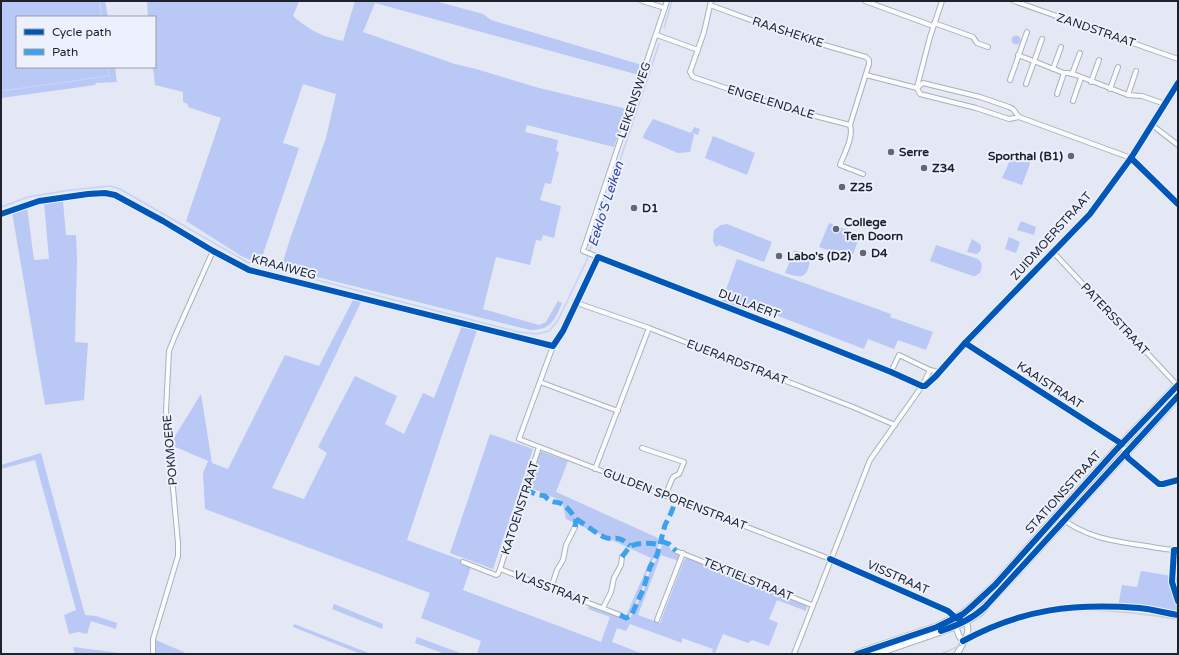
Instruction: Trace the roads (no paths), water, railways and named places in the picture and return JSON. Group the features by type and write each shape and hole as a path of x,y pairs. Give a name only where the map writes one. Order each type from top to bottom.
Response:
{"main road":[{"name":"STATIONSSTRAAT","path":"857,654 937,627 963,614 979,601 1122,444 1178,386"},
{"name":"STATIONSSTRAAT","path":"874,654 955,626 975,616 1023,566 1178,396"}],"street":[{"path":"642,1 665,8"},
{"name":"LEIKENSWEG","path":"598,257 583,251 667,1"},
{"path":"865,1 973,37 977,43 988,47"},
{"path":"942,1 934,24 917,88 920,94 976,108 1009,119 1019,117 1131,158 1178,204"},
{"name":"ZANDSTRAAT","path":"1014,1 1178,59"},
{"path":"657,34 698,50 709,17 711,3"},
{"name":"RAASHEKKE","path":"711,3 800,38 866,57 869,60 866,75"},
{"path":"1010,80 1027,32"},
{"path":"1026,84 1042,39"},
{"path":"1053,69 1061,47"},
{"name":"ENGELENDALE","path":"698,50 690,72 693,77 788,109 850,125"},
{"path":"1072,74 1080,53"},
{"path":"1018,55 1110,89 1128,95 1142,96 1165,104"},
{"path":"1091,82 1099,60"},
{"path":"1110,89 1118,67"},
{"path":"1128,95 1136,71"},
{"path":"1057,94 1064,73"},
{"path":"863,174 840,165 852,130 850,125 866,75 917,88"},
{"path":"1073,101 1081,78"},
{"path":"917,88 923,83 980,97 1013,109 1019,117"},
{"name":"ZUIDMOERSTRAAT","path":"930,370 939,372 1090,214 1131,158 1178,83"},
{"path":"1152,125 1178,145"},
{"name":"KRAAIWEG","path":"1,214 39,202 88,194 105,193 115,195 163,220 213,251 254,272 553,346"},
{"name":"POKMOERE","path":"153,654 153,639 178,556 166,411 169,351 213,251"},
{"name":"PATERSSTRAAT","path":"1053,252 1178,386"},
{"path":"598,257 563,331 553,346 540,382 618,411"},
{"name":"DULLAERT","path":"598,257 891,372 922,386"},
{"name":"EUERARDSTRAAT","path":"577,303 649,328 853,407 895,425"},
{"path":"596,469 649,328"},
{"name":"KAAISTRAAT","path":"965,344 1122,444"},
{"path":"794,654 870,460 922,386 930,370 899,355 891,372"},
{"name":"GULDEN SPORENSTRAAT","path":"540,382 519,439 830,559"},
{"path":"1122,444 1128,458 1157,483 1163,484 1178,480"},
{"name":"KATOENSTRAAT","path":"500,569 539,447"},
{"path":"642,448 684,462 679,474 673,477 665,496"},
{"name":"STATIONSSTRAAT","path":"1057,515 1064,521"},
{"path":"1064,521 1075,528 1107,540 1178,550"},
{"path":"551,588 557,570 563,560 566,545 575,526"},
{"name":"TEXTIELSTRAAT","path":"676,551 812,605"},
{"path":"657,620 683,554"},
{"path":"603,608 611,592 614,578 621,565 622,557"},
{"name":"VISSTRAAT","path":"830,559 948,611 956,618"},
{"name":"VLASSTRAAT","path":"463,562 496,575 500,569 620,615"},
{"path":"1015,562 1023,566"},
{"path":"957,654 963,641 968,630 966,621 956,618 955,626 963,641"}],"waterway":[{"path":"99,1 102,16"},
{"name":"Eeklo'S Leiken","path":"664,28 672,1"},
{"name":"Eeklo'S Leiken","path":"1,207 28,197 70,190 110,186 120,189 247,262 519,332 536,334 549,331 558,320 586,262 659,44"},
{"path":"1,91 109,76 108,68"}],"railway":[{"path":"941,654 1005,625 1035,616 1056,612 1096,610 1116,611 1178,619"}],"place":[{"name":"Serre","path":"891,152"},
{"name":"Sporthal (B1)","path":"1071,156"},
{"name":"Z34","path":"924,168"},
{"name":"Z25","path":"842,187"},
{"name":"D1","path":"634,208"},
{"name":"College Ten Doorn","path":"836,229"},
{"name":"D4","path":"863,253"},
{"name":"Labo's (D2)","path":"779,256"}]}
